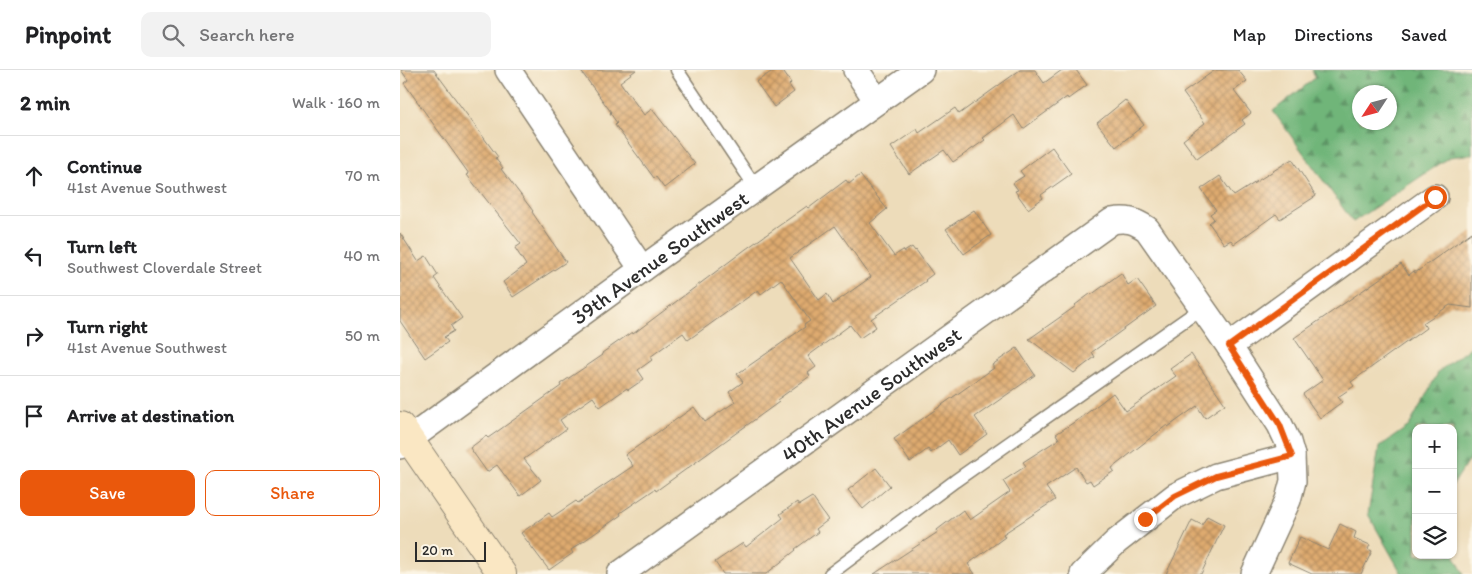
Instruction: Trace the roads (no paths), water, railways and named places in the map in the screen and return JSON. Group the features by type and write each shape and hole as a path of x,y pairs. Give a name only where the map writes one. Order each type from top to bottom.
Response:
{"main road":[{"path":"403,437 502,574"}],"street":[{"path":"508,70 642,270"},
{"path":"856,70 877,101"},
{"name":"39th Avenue Southwest","path":"403,437 642,270 921,70"},
{"path":"1229,346 1435,197"},
{"name":"40th Avenue Southwest","path":"620,574 1112,221 1123,219 1136,222 1147,229 1202,308"},
{"path":"1202,308 1280,425 1292,456 1293,480 1288,500 1254,574"},
{"path":"1083,574 1116,542 1175,496 1216,476 1292,456"}],"lane":[{"path":"678,70 756,188"},
{"path":"830,574 955,481 1202,308"}]}
